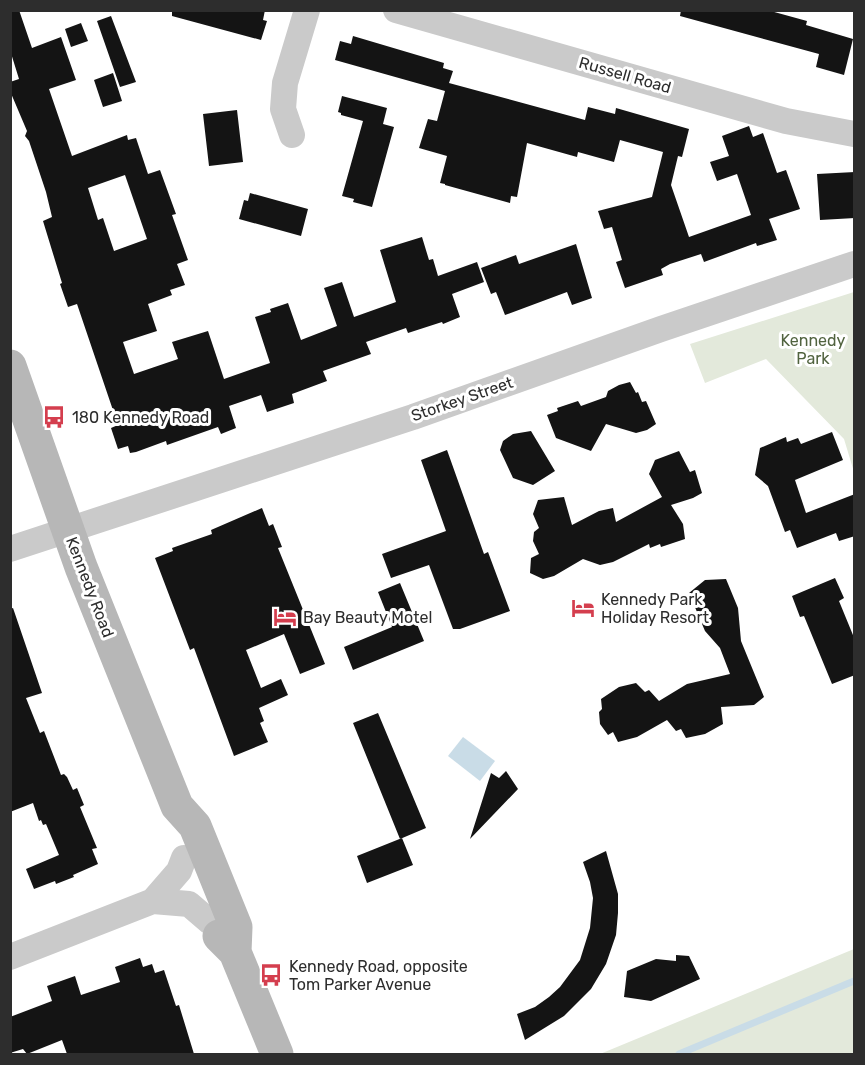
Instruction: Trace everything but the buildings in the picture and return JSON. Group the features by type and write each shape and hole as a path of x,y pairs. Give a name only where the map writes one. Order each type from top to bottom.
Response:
{"main road":[{"name":"Kennedy Road","path":"10,366 67,529 177,806 195,826 236,927 235,952"},
{"name":"Kennedy Road","path":"177,806 176,835 184,858 210,922 217,934 235,952 277,1054"}],"street":[{"path":"292,135 284,109 285,83 307,10"},
{"name":"Russell Road","path":"396,10 786,121 855,134"},
{"name":"Storkey Street","path":"10,549 413,417 855,264"},
{"path":"153,901 173,878 184,858"},
{"path":"10,957 153,901 189,904 210,922"}],"green space":[{"name":"Kennedy Park","path":"854,292 854,472 844,439 766,359 705,383 690,344"},
{"path":"854,949 854,1054 600,1054"}],"water":[{"path":"463,737 495,761 480,781 448,756"}],"waterway":[{"path":"679,1054 854,981"}],"place":[{"name":"180 Kennedy Road","path":"54,417"},
{"name":"Kennedy Park Holiday Resort","path":"583,608"},
{"name":"Bay Beauty Motel","path":"285,617"},
{"name":"Kennedy Road, opposite Tom Parker Avenue","path":"271,975"}]}
